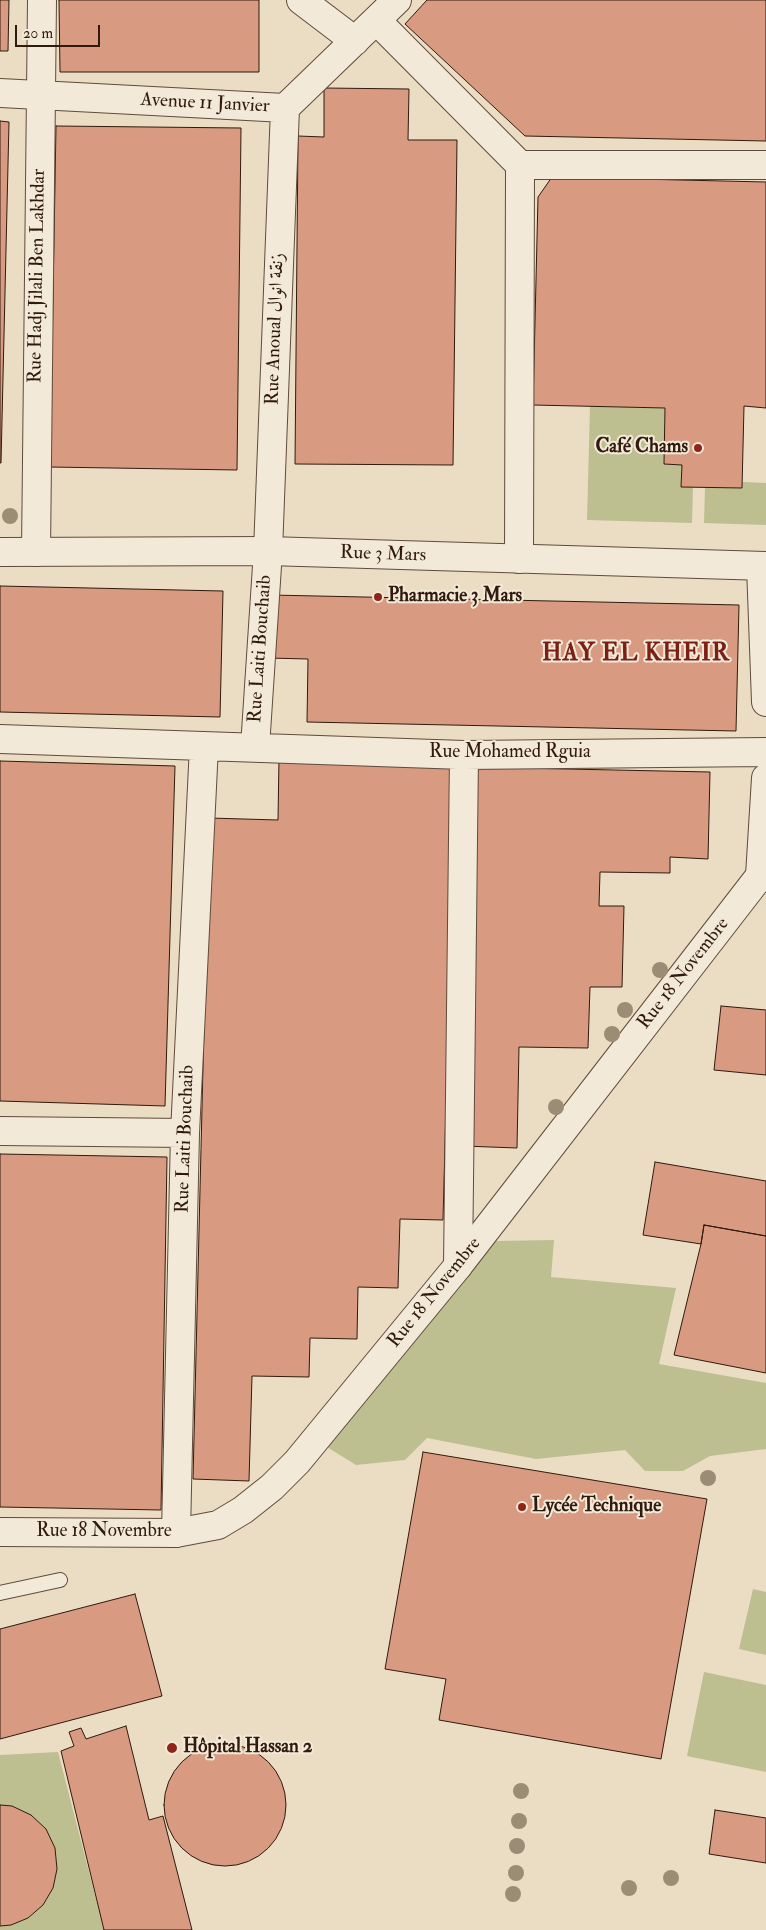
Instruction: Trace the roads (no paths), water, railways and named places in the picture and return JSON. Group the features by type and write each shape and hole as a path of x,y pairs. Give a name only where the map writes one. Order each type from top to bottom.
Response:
{"street":[{"name":"Rue Hadj Jilali Ben Lakhdar","path":"36,552 42,0"},
{"path":"301,0 356,42"},
{"name":"Avenue 11 Janvier","path":"0,94 40,94 285,108 356,42 397,0"},
{"path":"377,21 520,165 519,559"},
{"name":"Rue Anoual زنقة انوال","path":"268,551 285,108"},
{"path":"520,165 766,165"},
{"name":"Rue 3 Mars","path":"0,552 268,551 764,566"},
{"name":"Rue Laiti Bouchaib","path":"255,746 268,551"},
{"path":"764,566 766,702"},
{"name":"Rue Mohamed Rguia","path":"0,739 255,746 464,755 766,752"},
{"name":"Rue Laiti Bouchaib","path":"176,1533 185,1134 204,746"},
{"path":"458,1266 464,755"},
{"path":"763,872 766,778"},
{"name":"Rue 18 Novembre","path":"0,1532 176,1533 218,1525 243,1510 272,1487 297,1462 458,1266 763,872"},
{"path":"0,1131 185,1134"}],"lane":[{"path":"0,1593 60,1580"}],"place":[{"name":"Café Chams","path":"698,448"},
{"name":"Pharmacie 3 Mars","path":"378,597"},
{"name":"Lycée Technique","path":"522,1507"},
{"name":"Hôpital Hassan 2","path":"172,1748"}],"district":[{"name":"HAY EL KHEIR","path":"636,655"}]}
